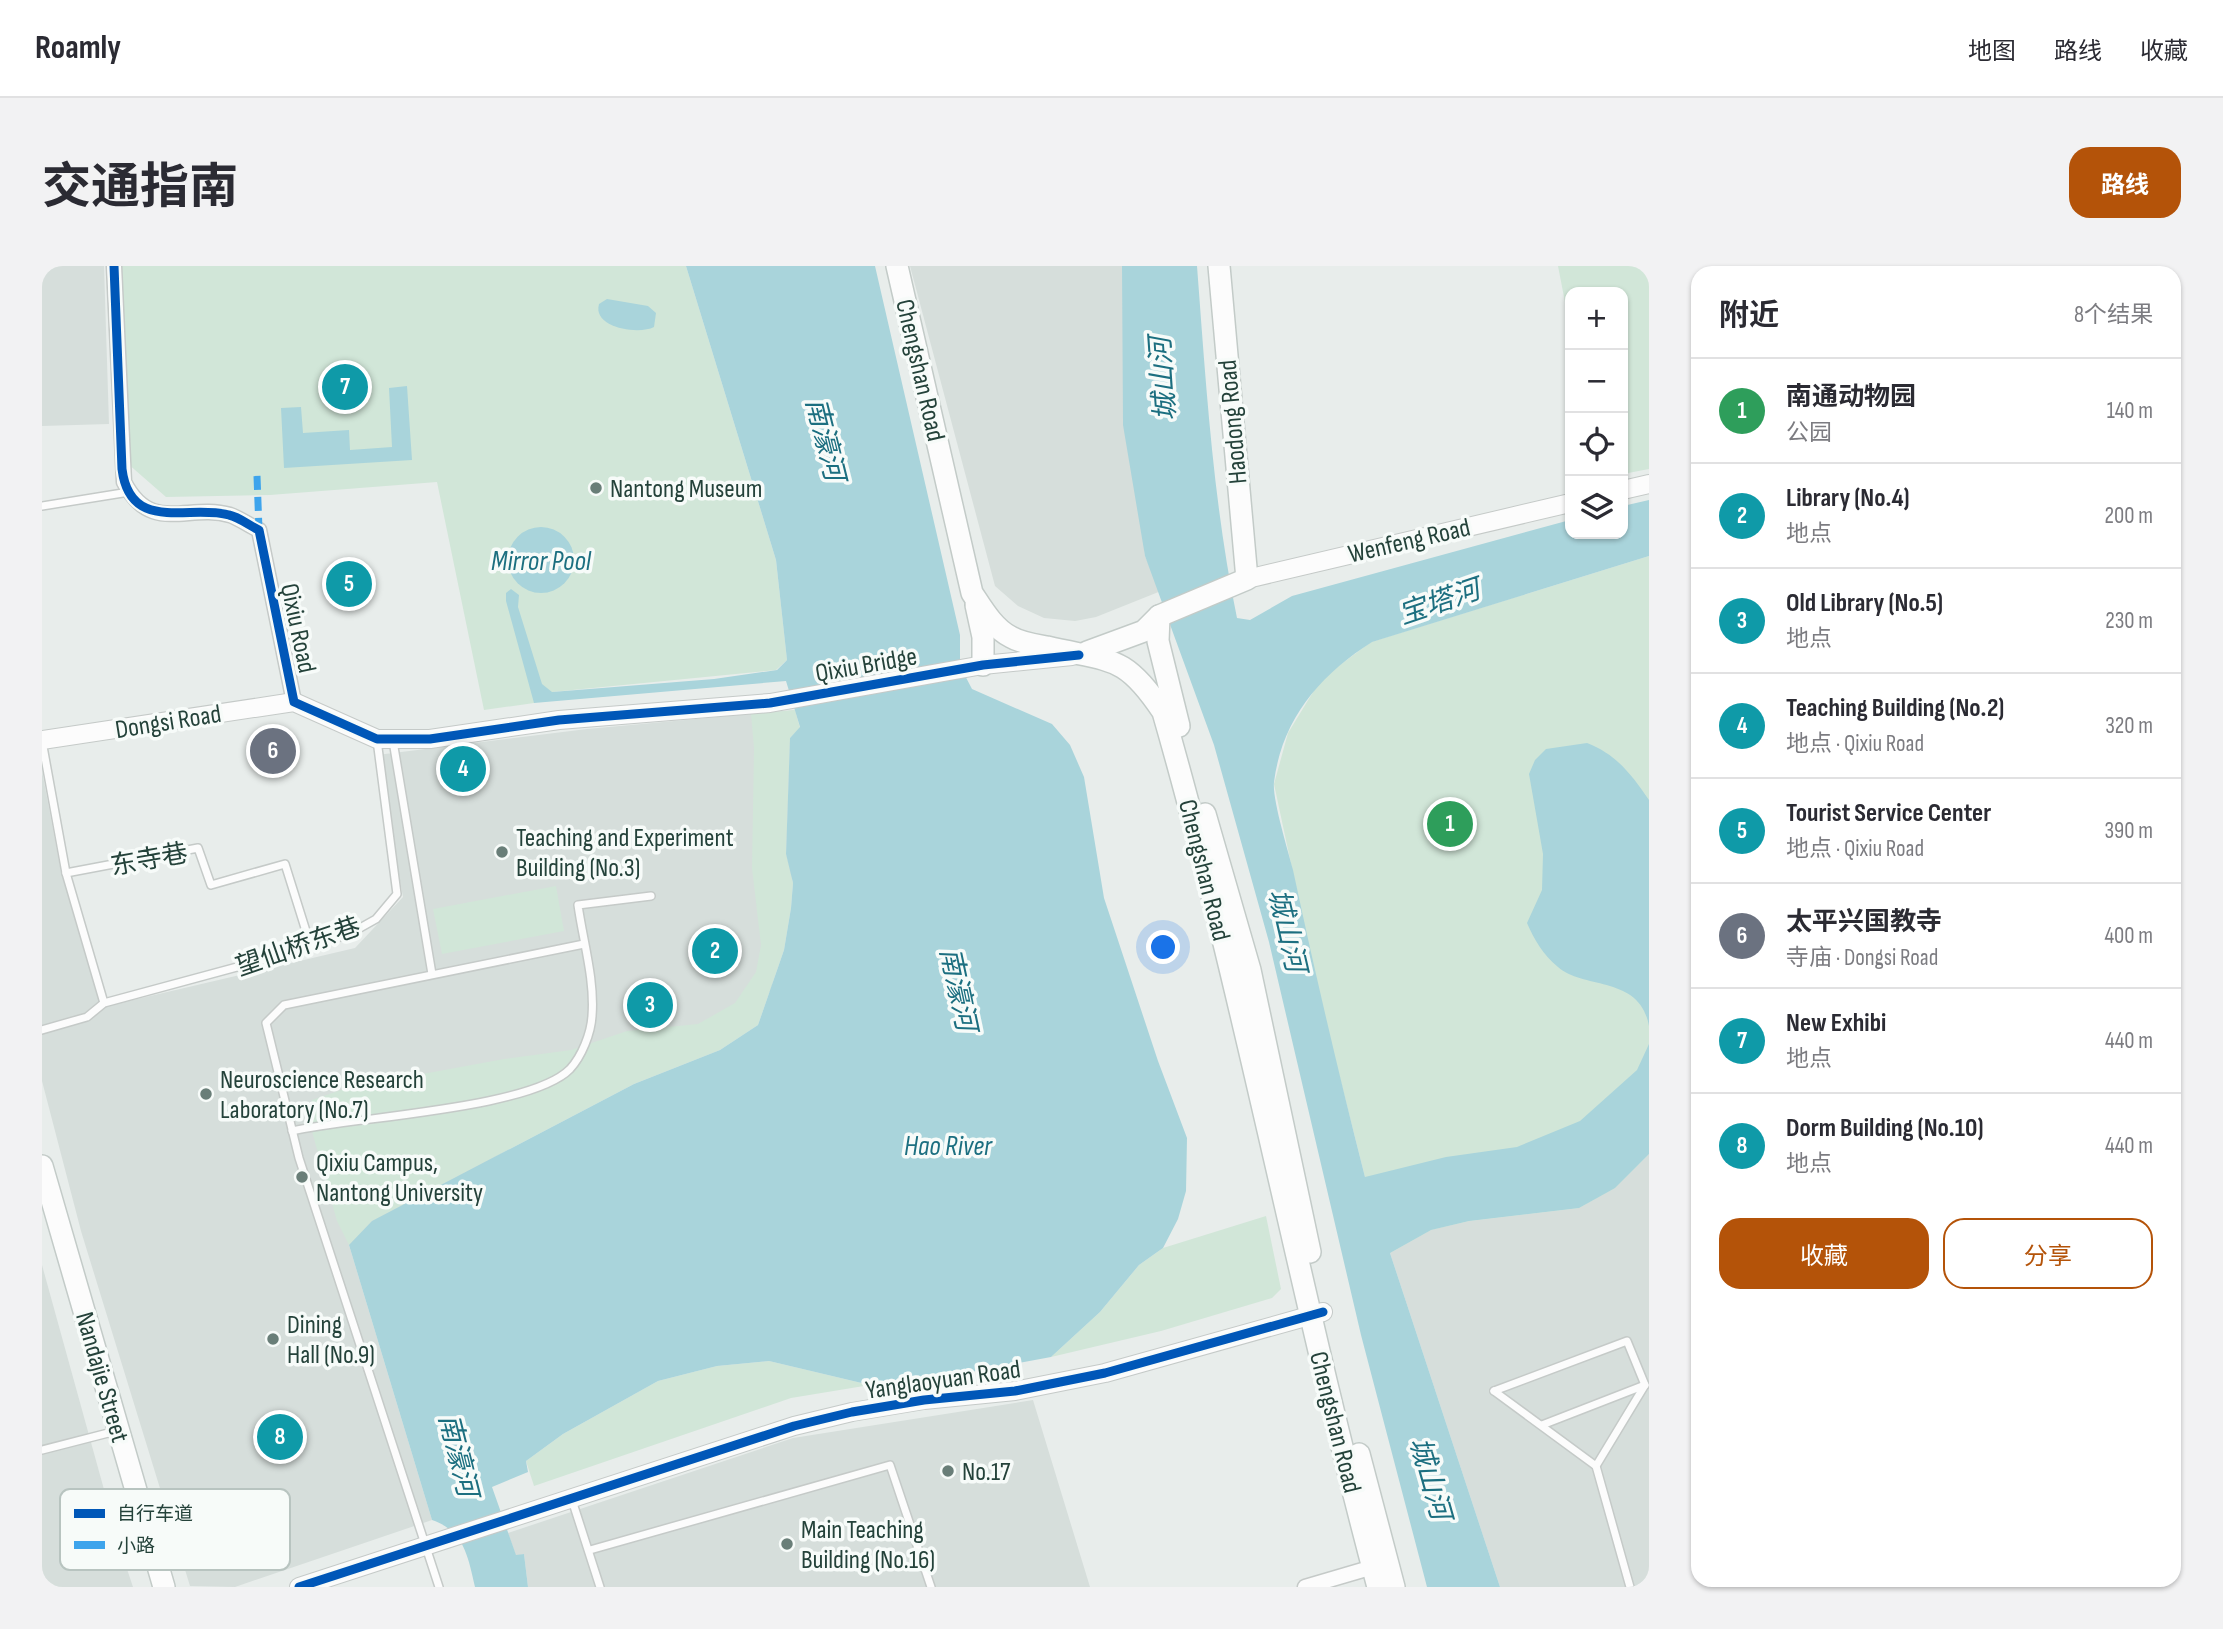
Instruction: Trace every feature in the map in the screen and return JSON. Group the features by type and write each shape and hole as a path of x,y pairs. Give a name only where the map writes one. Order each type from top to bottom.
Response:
{"main road":[{"name":"Chengshan Road","path":"897,266 972,593 992,622 1010,637 1079,655 1108,658 1145,685 1163,712 1316,1314 1375,1577"},
{"name":"Haodong Road","path":"1219,266 1240,581"},
{"path":"1079,655 1144,631 1162,615 1240,581"},
{"path":"972,593 981,621 977,666"},
{"name":"Chengshan Road","path":"1162,615 1158,641 1175,712 1250,970 1316,1314 1394,1587"},
{"name":"Nandajie Street","path":"42,1167 135,1489"},
{"name":"Nandajie Street","path":"159,1570 164,1587"}],"street":[{"path":"114,266 122,469 129,492"},
{"path":"1628,489 1649,484"},
{"name":"Qixiu Road","path":"129,492 142,506 162,514 229,515 259,530 294,702 385,740 430,739 559,720 770,703"},
{"name":"Wenfeng Road","path":"1240,581 1565,504"},
{"path":"977,666 1079,655"},
{"name":"Qixiu Bridge","path":"770,703 977,666"},
{"name":"Dongsi Road","path":"42,740 294,702"},
{"name":"Yanglaoyuan Road","path":"433,1546 794,1426 864,1410 924,1400 1015,1391 1105,1373 1316,1314"},
{"path":"299,1587 433,1546"},
{"path":"1305,1587 1375,1577"}],"lane":[{"path":"42,506 129,492"},
{"path":"42,740 66,873 104,1003"},
{"path":"385,740 432,974"},
{"name":"望仙桥东巷","path":"42,1030 87,1017 104,1003 311,947 351,933 376,919 397,894 385,740"},
{"name":"东寺巷","path":"66,873 198,848 211,885 285,864 311,947"},
{"path":"292,1131 435,1110 513,1095 549,1083 570,1069 586,1042 592,1016 578,905 651,895"},
{"path":"439,1587 433,1546 292,1131 266,1023 273,1013 284,1005 584,944"},
{"path":"1630,1587 1596,1466 1494,1391 1627,1341 1647,1384"},
{"path":"1542,1425 1647,1384"},
{"path":"1596,1466 1647,1384"},
{"path":"42,1450 118,1430"},
{"path":"590,1550 890,1465 931,1587"},
{"path":"571,1499 600,1587"}],"shaded area":[{"path":"42,266 104,266 109,424 42,426"},
{"path":"910,266 1122,266 1145,556 1161,591 1096,617 1075,621 1044,618 1018,606 995,586"},
{"name":"Qixiu Campus, Nantong University","path":"795,710 790,738 786,854 792,875 771,991 349,1245 432,1520 290,1568 290,1489 160,1489 81,1231 42,1081 42,771 61,872 103,1007 355,948 403,897 377,755 587,729"},
{"path":"1649,1154 1649,1587 1500,1587 1390,1253 1430,1230 1469,1221 1579,1208 1615,1187"},
{"path":"42,1265 104,1489 60,1489 60,1570 127,1570 133,1587 42,1587"},
{"path":"1033,1400 1090,1587 528,1587 524,1554 516,1556 508,1533 793,1438"},
{"name":"Qixiu Campus, Nantong University","path":"185,1570 285,1570 235,1587 190,1586"}],"green space":[{"name":"Nantong Museum","path":"120,266 686,266 776,560 787,660 776,670 552,692 534,703 484,710 437,482 270,495 166,497 127,463"},
{"path":"1558,266 1649,266 1649,469 1628,473 1628,287 1565,287 1565,302"},
{"path":"1649,556 1649,1154 1615,1188 1579,1208 1469,1221 1431,1230 1390,1253 1365,1177 1319,995 1274,784 1288,733 1321,679 1371,642"},
{"path":"795,710 800,728 790,738 786,854 793,883 791,908 784,950 758,1025 720,1050 634,1084 372,1221 349,1245 337,1221 308,1117 312,1100 347,1088 504,1059 571,1050 627,1031 698,1024 735,1003 756,972 761,945 752,868 754,748 751,714"},
{"path":"556,886 564,931 442,954 433,909"},
{"path":"1266,1216 1281,1289 1272,1298 1161,1331 1051,1357 1100,1312 1139,1265 1163,1248"},
{"path":"769,1361 870,1385 791,1398 534,1486 526,1461 563,1434 658,1381 717,1366"}],"water":[{"name":"Hao River","path":"686,266 875,266 960,635 960,666 972,689 1052,724 1070,745 1084,777 1104,898 1158,1061 1187,1138 1186,1191 1178,1219 1163,1248 1139,1265 1100,1312 1051,1357 960,1374 870,1385 769,1361 717,1366 658,1381 563,1434 526,1461 528,1472 492,1487 516,1555 524,1554 528,1587 475,1587 467,1555 458,1538 443,1525 432,1520 349,1245 372,1221 634,1084 720,1050 758,1025 784,950 791,908 793,883 786,854 790,738 800,727 786,681 534,703 506,601 506,593 511,589 519,595 518,607 542,684 552,692 714,679 777,670 787,660 776,560"},
{"path":"1122,266 1197,266 1207,399 1222,531 1237,618 1250,620 1292,596 1565,521 1565,539 1628,539 1628,505 1649,500 1649,556 1372,642 1353,655 1320,684 1295,719 1278,759 1274,782 1278,812 1365,1177 1446,1157 1517,1147 1580,1121 1637,1070 1649,1044 1649,1154 1615,1188 1579,1208 1469,1221 1431,1230 1390,1253 1500,1587 1427,1587 1361,1335 1269,942 1214,745 1145,556 1123,425"},
{"path":"607,299 648,306 656,313 654,327 628,330 609,324 599,312 599,304"},
{"path":"407,386 412,460 284,468 281,408 301,407 303,433 349,430 350,450 392,447 389,388"},
{"name":"Mirror Pool","path":"541,527 554,530 564,537 571,547 574,560 571,573 564,583 554,590 541,593 528,590 518,583 511,573 508,560 511,547 518,537 528,530"},
{"path":"1587,743 1607,753 1623,766 1649,800 1649,1026 1644,1010 1635,998 1610,986 1569,974 1558,967 1540,946 1527,923 1542,890 1543,854 1529,774 1535,760 1546,749"}],"marked path":[{"path":"257,476 259,530"}],"cycle path":[{"path":"114,266 122,469 127,489 137,502 149,509 229,515 259,530 294,702 377,739 430,739 559,720 770,703 983,665 1079,655"},
{"path":"299,1587 794,1426 852,1412 924,1400 1015,1391 1105,1373 1323,1312"}],"place":[{"name":"New Exhibi","path":"345,387"},
{"name":"Nantong Museum","path":"596,488"},
{"name":"Tourist Service Center","path":"349,584"},
{"name":"太平兴国教寺","path":"273,751"},
{"name":"Teaching Building (No.2)","path":"463,769"},
{"name":"南通动物园","path":"1450,824"},
{"name":"Teaching and Experiment Building (No.3)","path":"502,852"},
{"name":"Library (No.4)","path":"715,951"},
{"name":"Old Library (No.5)","path":"650,1005"},
{"name":"Neuroscience Research Laboratory (No.7)","path":"206,1094"},
{"name":"Qixiu Campus, Nantong University","path":"302,1177"},
{"name":"Dining Hall (No.9)","path":"273,1339"},
{"name":"Dorm Building (No.10)","path":"280,1437"},
{"name":"No.17","path":"948,1471"},
{"name":"Main Teaching Building (No.16)","path":"787,1544"}],"water label":[{"name":"城山河","path":"1162,379"},
{"name":"南濠河","path":"826,439"},
{"name":"宝塔河","path":"1439,601"},
{"name":"城山河","path":"1288,930"},
{"name":"南濠河","path":"959,989"},
{"name":"南濠河","path":"459,1455"},
{"name":"城山河","path":"1431,1478"}]}
